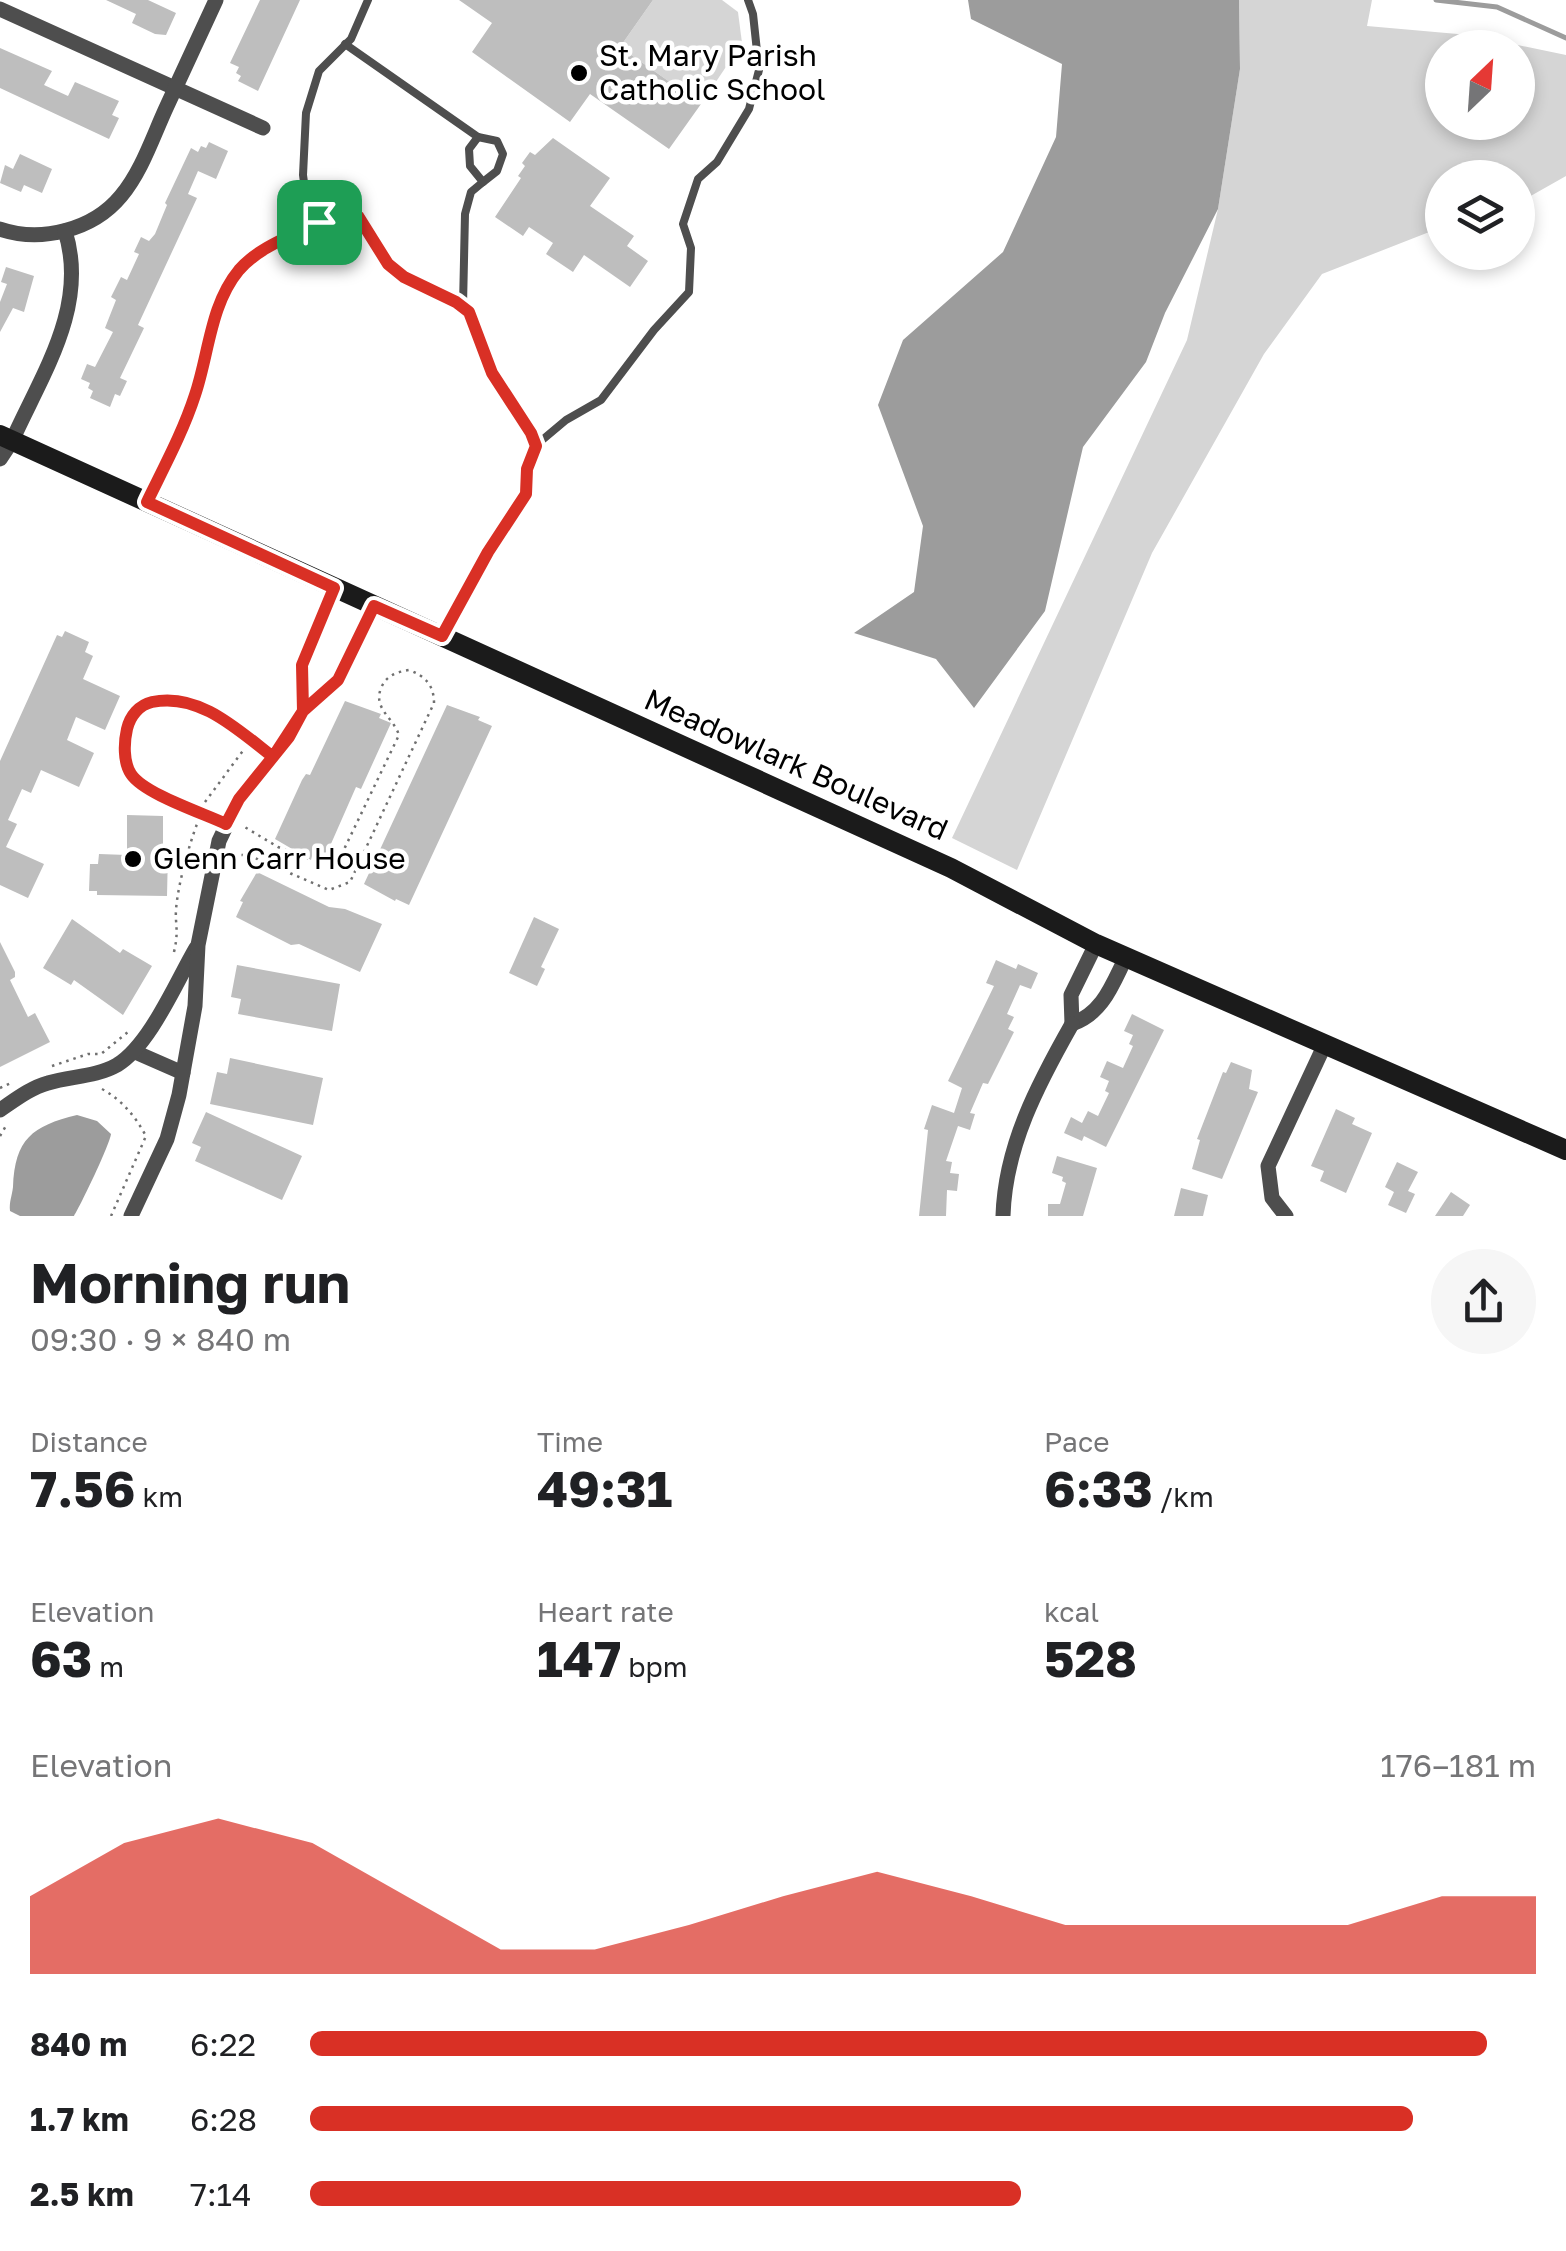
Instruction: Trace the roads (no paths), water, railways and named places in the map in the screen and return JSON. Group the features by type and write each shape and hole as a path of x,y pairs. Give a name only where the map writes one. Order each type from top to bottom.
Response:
{"street":[{"path":"0,229 32,235 66,232 104,213 120,197 138,167 216,0"},
{"path":"0,9 263,128"},
{"path":"0,460 6,438 69,316 74,268 66,232"},
{"name":"Meadowlark Boulevard","path":"6,438 951,868 1096,944 1566,1150"},
{"path":"303,711 302,665 334,588"},
{"path":"132,1216 167,1140 183,1073 196,1006 198,945 219,841 233,823 239,799 303,711 338,680 374,606"},
{"path":"1003,1216 1014,1144 1035,1093 1072,1024 1071,995 1096,944"},
{"path":"5,1115 30,1090 46,1083 96,1074 135,1052 198,945"},
{"path":"1072,1024 1099,1008 1126,957"},
{"path":"1286,1216 1272,1198 1268,1166 1325,1044"},
{"path":"135,1052 183,1073"}],"lane":[{"path":"310,226 304,175 306,113 319,71 351,40 368,0"},
{"path":"442,636 488,552 526,494 527,469 536,446 566,420 601,400 654,330 689,292 691,248 684,224 698,180 717,162 749,108 759,70 748,0"},
{"path":"345,44 478,137 497,141 504,154 497,170 472,192 465,214 463,306 475,326 492,373 536,446"},
{"path":"478,137 469,148 470,166 483,182"},
{"path":"147,502 184,425 197,390 211,329 233,278 260,252 344,213 358,216 388,264 404,277 463,306"},
{"path":"233,823 144,786 130,773 124,746 128,723 144,704 164,699 191,702 273,757"}],"waterway":[{"path":"1436,0 1497,7 1566,38"}],"place":[{"name":"St. Mary Parish Catholic School","path":"579,73"},
{"name":"Glenn Carr House","path":"133,859"}]}
